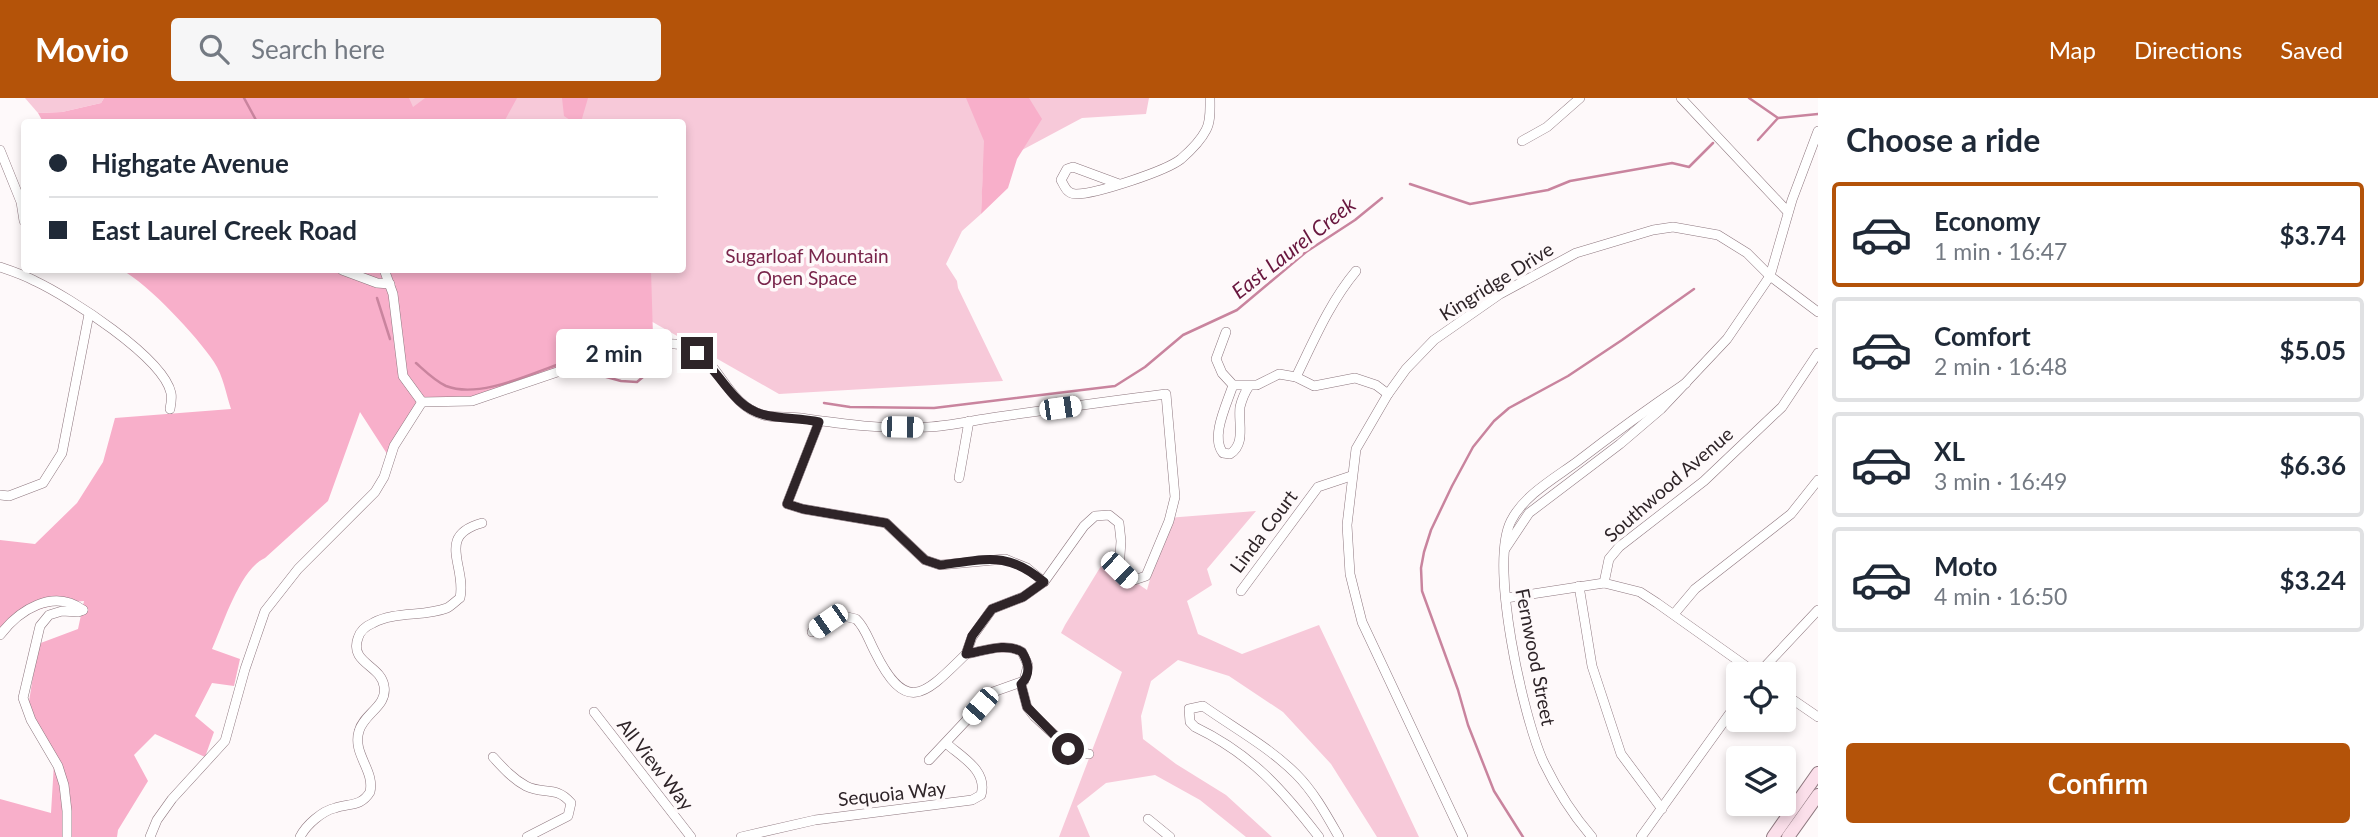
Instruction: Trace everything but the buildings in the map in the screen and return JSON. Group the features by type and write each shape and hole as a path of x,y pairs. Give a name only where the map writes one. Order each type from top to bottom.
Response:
{"main road":[{"path":"1788,837 1812,803 1818,773"},
{"path":"1773,837 1812,803"}],"street":[{"path":"1119,184 1073,167 1067,169 1061,180 1066,190 1074,194 1119,184 1154,173 1180,160 1207,130 1210,98"},
{"path":"1522,141 1547,127 1580,98"},
{"path":"1681,98 1788,212"},
{"name":"Fernwood Street","path":"1592,837 1555,783 1535,739 1520,683 1502,574 1504,552 1529,513 1620,444 1661,409 1727,339 1770,276 1788,212 1818,131"},
{"path":"0,150 21,202"},
{"name":"Kingridge Drive","path":"1463,837 1362,622 1350,574 1347,525 1356,449 1388,394 1406,369 1434,340 1500,294 1576,253 1653,230 1673,227 1718,235 1747,253 1770,276 1818,312"},
{"path":"0,267 36,281 89,314 139,351 167,381 172,396 170,409"},
{"path":"1296,376 1333,304 1356,271"},
{"path":"35,273 36,281"},
{"path":"348,273 377,283 390,284"},
{"path":"386,273 403,376 422,402"},
{"path":"0,495 9,496 43,483 62,453 89,314"},
{"path":"1226,332 1216,359 1222,373 1233,385 1257,385 1279,374 1296,376 1314,386 1355,378 1388,394"},
{"path":"422,402 472,401 631,347 659,344 690,348 705,359 731,394 764,415 799,417 819,422 876,427 928,427 1166,394 1175,497 1169,520 1146,576 1131,582 1119,570 1119,523 1109,515 1096,516 1083,526 1044,582 1023,597 992,609 972,636 966,654 930,688 918,692 897,686 887,677 856,619 839,615 812,632"},
{"name":"Southwood Avenue","path":"1604,583 1609,559 1619,547 1704,481 1782,407 1818,352"},
{"path":"1233,385 1218,437 1218,446 1223,453 1230,454 1237,450 1240,441 1240,408 1249,386"},
{"path":"150,837 157,820 172,799 225,741 265,611 298,569 375,492 384,477 394,446 422,402"},
{"path":"959,478 969,421"},
{"path":"819,422 787,504 886,523 920,557 930,563 940,565 1005,559 1027,568 1044,582"},
{"name":"Linda Court","path":"1241,591 1318,487 1351,476"},
{"path":"1674,614 1695,589 1791,514 1818,480"},
{"path":"300,837 322,814 338,806 359,803 370,792 370,776 357,745 358,731 365,718 383,699 385,687 382,678 358,654 355,645 359,633 381,619 447,608 460,598 463,585 454,554 456,543 460,534 468,527 482,523"},
{"path":"1506,598 1604,583 1624,586 1640,592 1674,614 1741,662"},
{"path":"1580,586 1592,666 1621,754 1662,809"},
{"path":"0,635 8,624 37,603 63,601 83,610 49,615 40,626 23,698 31,720 58,766 64,785 67,837"},
{"path":"1769,662 1818,610"},
{"path":"929,761 993,692 1021,684 1027,674 1026,658 1018,649 1003,647 966,654"},
{"path":"1021,684 1027,707 1034,716 1073,752 1089,754"},
{"path":"1796,702 1818,717"},
{"path":"1319,837 1279,786 1264,772 1228,744 1189,722 1189,709 1203,706 1282,761 1298,776 1316,800 1339,837"},
{"name":"All View Way","path":"594,712 691,837"},
{"path":"1641,837 1726,719"},
{"name":"Sequoia Way","path":"741,837 815,820 972,800 981,795 982,778 976,769 947,744"},
{"path":"493,757 511,776 528,788 563,794 571,803 568,816 527,837"},
{"path":"1148,819 1170,837"}],"green space":[{"path":"25,98 104,98 101,103 62,112 38,113"},
{"name":"Sugarloaf Mountain Open Space","path":"290,98 1149,98 1146,114 1082,118 983,171 981,214 962,231 946,264 957,281 1003,381 779,394 628,308 401,273 686,273 686,119 301,119"},
{"path":"1256,511 1207,569 1212,585 1187,601 1198,634 1242,654 1319,625 1419,837 1377,837 1331,764 1283,712 1229,676 1178,660 1151,681 1141,716 1143,739 1176,764 1226,795 1272,837 1246,837 1200,800 1155,775 1106,783 1077,806 1090,837 1059,837 1122,672 1061,633 1065,625 1104,561 1147,590 1167,518"}],"shaded area":[{"path":"104,98 409,98 413,107 425,98 517,98 506,119 41,119 38,113 62,112 101,103"},
{"path":"562,98 588,98 582,119 568,119 564,116"},
{"path":"966,98 1029,98 1042,119 1017,159 1008,188 981,214 984,141"},
{"path":"127,273 651,273 653,336 604,350 472,403 424,406 404,434 391,460 360,412 328,501 256,564 233,599 212,649 240,659 234,686 212,683 195,716 214,732 205,757 155,734 134,755 148,781 118,830 117,837 0,837 0,799 51,813 54,763 28,708 38,644 78,629 84,601 38,610 18,621 0,639 0,540 35,544 77,503 103,462 115,418 231,409 220,373 206,351 185,325"}],"waterway":[{"name":"East Laurel Creek","path":"244,98 255,119"},
{"name":"East Laurel Creek","path":"1749,98 1778,118 1818,114"},
{"name":"East Laurel Creek","path":"1758,140 1778,118"},
{"name":"East Laurel Creek","path":"1410,184 1470,204 1548,190 1570,181 1672,163 1689,167 1713,143"},
{"name":"East Laurel Creek","path":"824,403 850,407 934,408 1115,386 1145,367 1183,335 1237,310 1306,252 1355,220 1382,198"},
{"path":"1523,837 1494,791 1468,725 1422,591 1421,568 1424,552 1431,530 1452,486 1473,447 1494,421 1509,408 1568,376 1694,289"},
{"name":"East Laurel Creek","path":"377,298 390,339"},
{"name":"East Laurel Creek","path":"581,370 621,381 637,382 670,354"},
{"name":"East Laurel Creek","path":"416,363 434,379 459,389 504,384 562,363"}],"route":[{"path":"697,353 705,359 731,394 758,412 819,422 787,504 833,515 886,523 894,528 920,557 930,563 940,565 1005,559 1027,568 1044,582 1023,597 992,609 972,636 966,654 1003,647 1022,652 1028,665 1027,674 1021,684 1027,707 1068,749"}]}
